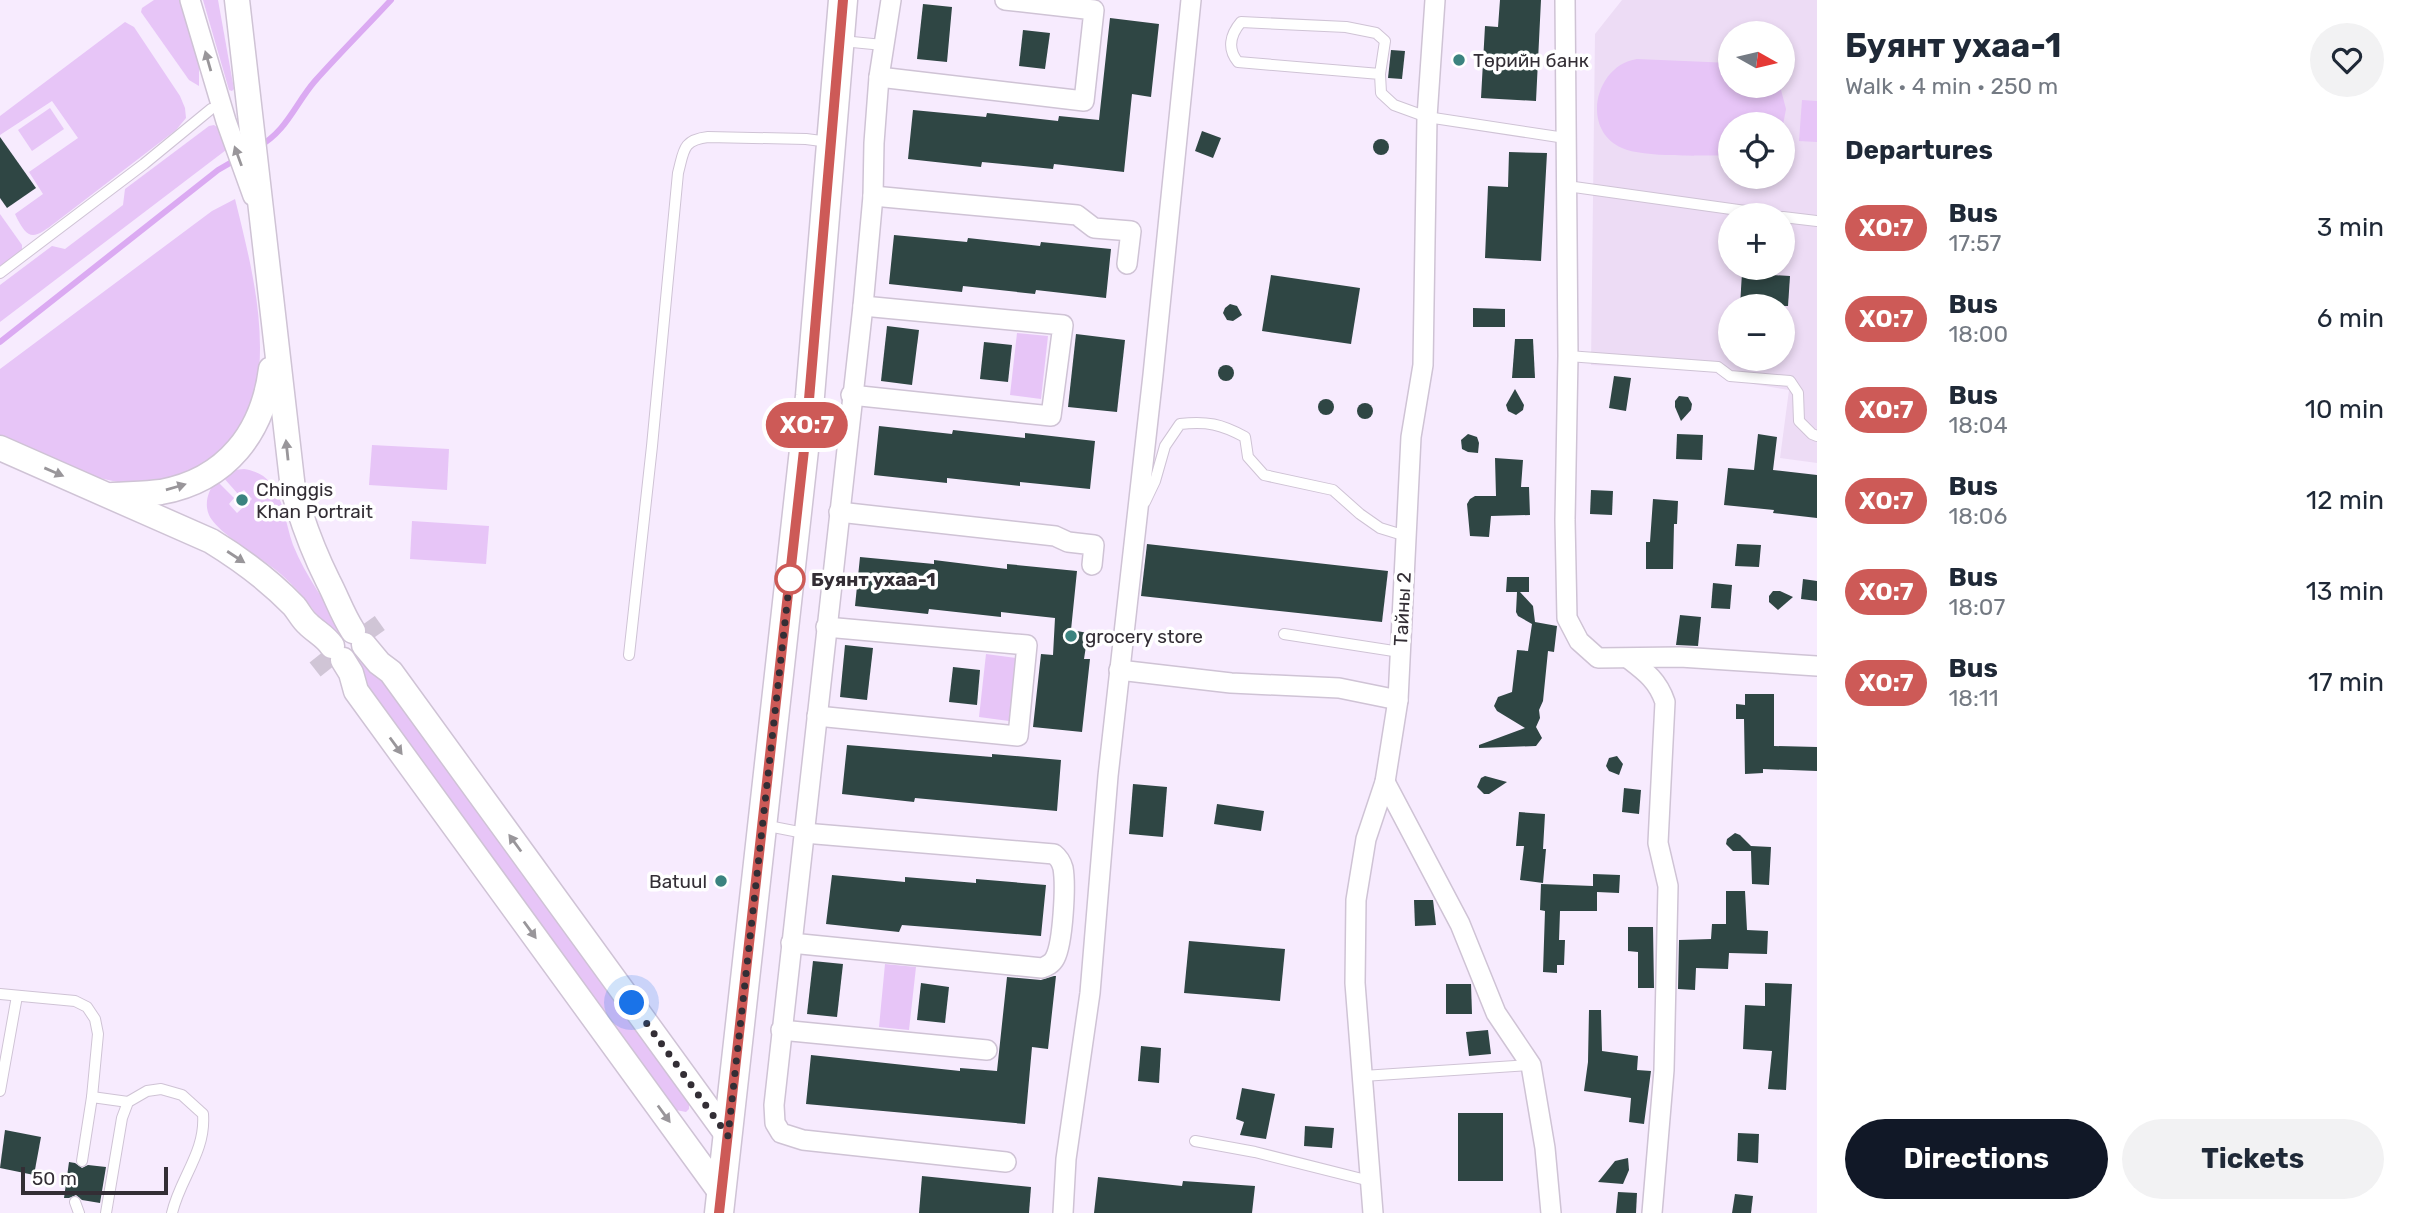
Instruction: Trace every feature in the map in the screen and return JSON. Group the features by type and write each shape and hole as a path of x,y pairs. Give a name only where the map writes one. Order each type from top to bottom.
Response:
{"main road":[{"path":"720,1203 807,423 833,143 843,0"}],"street":[{"path":"190,0 229,129 253,179"},
{"path":"237,0 253,122 253,179 276,331 293,489 303,524 336,602 364,634 383,649 391,672 728,1136"},
{"path":"891,0 879,78 873,196 863,306 781,1030 774,1105 775,1123 781,1133 803,1140 1006,1162"},
{"path":"879,78 1084,101 1094,10 1005,0"},
{"path":"1063,1213 1066,1159 1090,993 1119,670 1191,0"},
{"name":"Тайны 2","path":"1373,1213 1355,983 1356,900 1366,839 1385,782 1398,700 1410,437 1423,365 1427,117 1435,0"},
{"path":"1564,0 1567,618 1579,641 1598,658 1680,657 1817,666"},
{"path":"873,196 1077,215 1094,228 1131,231 1127,264"},
{"path":"851,395 1051,416 1063,325 863,306"},
{"path":"109,495 161,492 191,483 218,468 242,447 258,421 268,393 276,331"},
{"path":"0,448 211,541 255,569 295,607 309,625 321,632 338,680 356,691 720,1203"},
{"path":"839,512 1055,536 1068,542 1094,545 1092,565"},
{"path":"817,716 1018,736 1027,645 826,627"},
{"path":"1629,659 1653,678 1665,702 1658,843 1668,886 1665,1031 1652,1213"},
{"path":"1119,670 1231,684 1339,688 1398,700"},
{"path":"1385,782 1460,924 1496,1013 1531,1065 1545,1148 1551,1213"},
{"path":"791,943 1042,968 1049,965 1055,957 1064,901 1063,868 1054,854 804,834"},
{"path":"781,1030 987,1050"}],"lane":[{"path":"1380,74 1238,62 1231,46 1234,30 1241,22 1346,27 1376,33 1385,41 1380,74 1381,93 1394,105 1427,117 1565,138"},
{"path":"841,41 883,45"},
{"path":"0,273 144,164 211,109"},
{"path":"629,654 678,173 686,145 694,138 708,136 807,139 833,143"},
{"path":"1567,186 1718,207"},
{"path":"1795,218 1817,221"},
{"path":"1567,355 1718,367 1730,376 1790,381 1798,393 1799,421 1817,436"},
{"path":"1138,509 1146,501 1155,481 1165,446 1180,424 1199,422 1224,425 1245,437 1248,457 1264,475 1333,490 1380,528 1406,536"},
{"path":"1284,634 1400,652"},
{"path":"762,825 804,834"},
{"path":"0,994 75,1002 87,1007 95,1019 98,1034 82,1161"},
{"path":"0,1091 18,996"},
{"path":"1363,1076 1531,1065"},
{"path":"92,1097 128,1102 147,1091 161,1089 182,1095 203,1114 205,1129 197,1158 172,1213"},
{"path":"106,1213 122,1118 128,1102"},
{"path":"1195,1141 1255,1152 1370,1181"},
{"path":"75,1202 79,1213"}],"shaded area":[{"path":"154,0 181,0 199,67 199,86 189,80 141,12 142,8"},
{"path":"203,0 218,0 234,89 232,91 229,90"},
{"path":"1622,0 1817,0 1817,463 1780,458 1789,390 1753,384 1712,371 1591,365 1595,34"},
{"path":"125,22 134,27 180,96 186,118 176,130 48,228 32,235 24,229 15,214 43,194 29,172 78,138 52,101 0,135 0,116"},
{"path":"1637,59 1718,62 1718,98 1783,98 1785,112 1718,112 1718,156 1659,155 1632,151 1609,139 1597,114 1603,85 1611,73 1623,64"},
{"path":"1802,100 1817,101 1817,142 1799,141"},
{"path":"50,108 64,129 32,151 18,130"},
{"path":"214,125 220,129 226,150 0,322 0,285 52,246 65,249 123,205 125,189 209,126"},
{"path":"235,199 255,292 260,363 256,398 250,415 221,450 190,472 166,480 129,483 103,479 73,469 0,435 0,369 212,211"},
{"path":"0,214 22,245 22,250 0,267"},
{"path":"1017,333 1048,336 1041,399 1010,395"},
{"path":"372,445 449,449 447,490 369,485"},
{"path":"244,469 262,475 275,490 298,557 345,633 335,640 291,584 222,531 209,515 208,497 217,481 234,498 229,504 237,513 252,499 244,490 238,494 222,476"},
{"path":"412,521 489,526 486,564 410,559"},
{"path":"361,652 689,1103 686,1112 676,1110 348,660"},
{"path":"986,654 1016,658 1009,721 979,717"},
{"path":"885,964 916,967 909,1030 879,1027"}],"building":[{"path":"1500,0 1541,0 1536,101 1481,98 1485,26 1498,27"},
{"path":"923,4 952,7 947,62 917,59"},
{"path":"1110,18 1159,24 1151,97 1132,94 1124,172 1054,164 1053,169 982,162 981,167 908,159 913,110 986,117 987,113 1058,121 1059,116 1099,120"},
{"path":"1023,30 1050,33 1045,69 1019,66"},
{"path":"1391,50 1405,51 1402,79 1388,78"},
{"path":"1202,131 1221,138 1213,158 1195,151"},
{"path":"0,137 36,188 7,208 0,198"},
{"path":"1378,139 1384,139 1389,147 1387,153 1378,155 1373,150 1373,144"},
{"path":"1509,152 1547,153 1541,261 1485,258 1488,186 1508,187"},
{"path":"894,235 967,242 968,238 1040,246 1041,242 1111,249 1106,298 1036,290 1035,294 963,286 962,292 889,284"},
{"path":"1271,275 1360,288 1351,344 1262,331"},
{"path":"1742,280 1790,280 1789,294 1741,294"},
{"path":"1230,304 1237,306 1242,315 1233,321 1227,320 1223,313"},
{"path":"1473,308 1505,309 1505,327 1473,327"},
{"path":"887,326 919,330 912,385 881,381"},
{"path":"1076,334 1125,340 1117,412 1068,407"},
{"path":"1515,339 1533,339 1535,378 1512,378"},
{"path":"984,342 1012,345 1008,382 980,379"},
{"path":"1223,365 1229,365 1234,373 1232,379 1223,381 1218,376 1218,370"},
{"path":"1614,376 1631,378 1626,411 1609,408"},
{"path":"1515,389 1524,405 1523,410 1516,415 1508,411 1506,405"},
{"path":"1679,396 1688,397 1692,404 1691,410 1681,421 1675,407"},
{"path":"1323,399 1329,399 1334,407 1332,413 1323,415 1318,410 1318,404"},
{"path":"1362,403 1368,403 1373,411 1371,417 1362,419 1357,414 1357,408"},
{"path":"879,426 1025,438 1025,433 1095,441 1090,489 1020,482 1020,486 947,478 947,483 874,475"},
{"path":"1468,434 1477,437 1478,453 1462,449 1461,440"},
{"path":"1677,434 1703,435 1702,460 1676,459"},
{"path":"1758,434 1777,437 1773,470 1817,475 1817,518 1724,505 1728,468 1754,470"},
{"path":"1495,458 1523,460 1521,487 1529,487 1530,515 1491,516 1489,537 1470,536 1467,504 1475,496 1496,496"},
{"path":"1591,490 1613,491 1612,515 1590,514"},
{"path":"1653,499 1678,501 1677,524 1674,524 1673,569 1646,569 1646,542 1650,542"},
{"path":"1147,544 1388,571 1382,622 1141,596"},
{"path":"1737,544 1761,545 1759,567 1735,566"},
{"path":"860,557 934,564 934,560 1007,569 1007,564 1077,571 1071,630 1088,633 1084,659 1090,659 1082,732 1033,727 1041,654 1053,655 1055,618 1001,612 1001,617 929,609 928,614 855,606"},
{"path":"1507,577 1529,577 1529,592 1520,592 1533,606 1535,622 1557,626 1554,652 1548,651 1543,701 1536,727 1542,738 1536,746 1479,748 1479,745 1525,728 1497,711 1494,706 1498,697 1512,692 1517,650 1528,651 1532,624 1518,616 1517,592 1506,592"},
{"path":"1803,579 1817,581 1817,601 1801,599"},
{"path":"1713,583 1732,585 1730,609 1711,608"},
{"path":"1773,591 1793,597 1778,610 1769,602"},
{"path":"1680,615 1701,617 1698,646 1676,645"},
{"path":"845,645 873,648 867,700 840,697"},
{"path":"953,667 980,670 977,705 949,702"},
{"path":"1745,694 1774,694 1774,746 1817,747 1817,771 1763,769 1763,773 1745,774 1744,719 1736,719 1736,704 1745,705"},
{"path":"847,745 1061,760 1057,811 915,798 914,802 842,794"},
{"path":"1617,756 1623,764 1619,775 1609,771 1606,766 1609,758"},
{"path":"1485,776 1507,782 1489,794 1484,794 1477,787"},
{"path":"1133,784 1167,787 1163,837 1129,834"},
{"path":"1624,788 1641,790 1639,814 1622,812"},
{"path":"1217,804 1264,811 1261,831 1214,824"},
{"path":"1519,812 1545,814 1543,883 1520,880 1524,846 1516,846"},
{"path":"1735,833 1751,846 1771,847 1769,885 1752,884 1751,851 1733,851 1726,844 1727,839"},
{"path":"1593,874 1620,875 1619,893 1597,892 1597,911 1560,911 1559,940 1565,940 1564,965 1557,965 1557,973 1543,972 1545,911 1540,910 1541,884 1593,886"},
{"path":"832,875 905,882 905,877 1046,885 1041,936 902,925 899,932 826,924"},
{"path":"1726,891 1745,891 1747,930 1768,931 1767,954 1729,953 1728,969 1696,968 1695,990 1678,989 1679,940 1711,939 1712,924 1726,924"},
{"path":"1414,900 1433,900 1436,925 1415,926"},
{"path":"1628,927 1653,927 1654,988 1638,988 1638,952 1628,951"},
{"path":"1189,941 1285,949 1280,1001 1184,993"},
{"path":"813,961 843,964 837,1017 807,1014"},
{"path":"1056,976 1048,1049 1032,1047 1025,1124 806,1104 811,1055 960,1071 960,1068 997,1071 1007,977 1041,980"},
{"path":"921,983 949,987 945,1023 917,1020"},
{"path":"1765,983 1792,984 1786,1090 1768,1089 1772,1051 1743,1049 1745,1005 1765,1006"},
{"path":"1446,984 1471,984 1472,1014 1446,1014"},
{"path":"1589,1010 1601,1010 1602,1051 1638,1056 1637,1070 1651,1071 1644,1124 1629,1122 1631,1098 1584,1091 1588,1062"},
{"path":"1488,1030 1491,1054 1469,1056 1466,1032"},
{"path":"1141,1046 1161,1048 1159,1083 1138,1081"},
{"path":"1242,1088 1275,1094 1266,1139 1240,1135 1244,1122 1236,1119"},
{"path":"1458,1113 1503,1113 1503,1181 1458,1181"},
{"path":"1305,1126 1334,1128 1332,1148 1304,1146"},
{"path":"5,1130 41,1137 34,1175 0,1168"},
{"path":"1738,1133 1759,1134 1758,1163 1737,1161"},
{"path":"1628,1158 1629,1170 1623,1184 1598,1182 1615,1161"},
{"path":"69,1162 82,1168 88,1165 106,1167 100,1203 82,1200 76,1195 64,1198"},
{"path":"922,1176 1031,1187 1029,1213 919,1213"},
{"path":"1098,1177 1182,1186 1183,1181 1255,1186 1252,1213 1094,1213"},
{"path":"1618,1192 1637,1193 1636,1213 1616,1213"},
{"path":"1735,1194 1753,1196 1751,1213 1732,1213"}],"waterway":[{"path":"258,147 276,133 315,81 391,0"},
{"path":"0,342 218,170 237,159"}],"tunnel":[{"path":"365,623 375,637"},
{"path":"319,655 330,669"}],"bus line":[{"name":"ХО:7","path":"719,1213 807,423 833,143 843,0"}],"place":[{"name":"Төрийн банк","path":"1459,60"},
{"name":"Chinggis Khan Portrait","path":"242,500"},
{"name":"Буянт ухаа-1","path":"790,579"},
{"name":"grocery store","path":"1071,636"},
{"name":"Batuul","path":"721,881"}],"route":[{"path":"632,1003 728,1136 790,579"}]}
